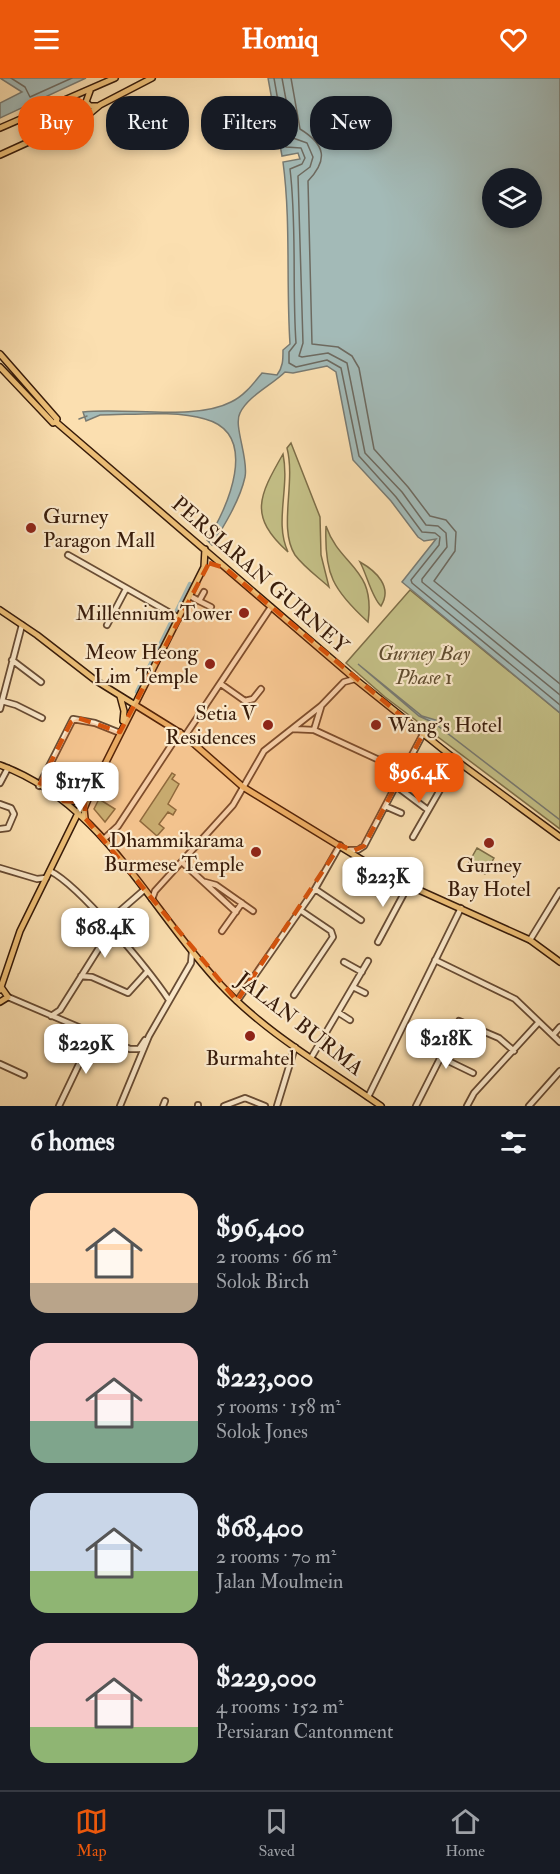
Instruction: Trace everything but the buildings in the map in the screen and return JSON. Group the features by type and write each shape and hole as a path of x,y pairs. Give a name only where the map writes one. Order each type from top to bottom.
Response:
{"main road":[{"path":"74,96 114,78"},
{"path":"94,110 152,78"},
{"path":"98,86 87,95 86,102 90,106 100,105"},
{"path":"0,128 18,120"},
{"path":"0,155 18,146"},
{"name":"PERSIARAN GURNEY","path":"0,354 57,419 56,422"},
{"name":"PERSIARAN GURNEY","path":"0,367 53,423 56,422 355,679 423,734 560,837"},
{"path":"27,398 33,393"},
{"path":"0,1002 8,997 1,989 15,944 79,811 135,705 175,616 190,596 204,567 205,549"},
{"path":"204,567 213,562 225,568"},
{"path":"0,610 120,696 183,734 243,787 408,886 530,940 560,962"},
{"path":"120,696 124,711 121,731"},
{"name":"JALAN BURMA","path":"0,765 79,811 192,949 237,1000 295,1047 381,1106"},
{"path":"64,801 78,801 90,793"},
{"path":"86,818 84,810 90,793"}],"street":[{"path":"68,555 175,616"},
{"path":"107,625 126,589"},
{"path":"199,601 204,592"},
{"path":"190,596 211,607"},
{"path":"104,839 118,826 221,684 271,607"},
{"path":"0,709 22,625"},
{"path":"12,660 41,682"},
{"path":"152,899 155,891 233,805 259,757 290,729 321,706 344,682 355,679"},
{"path":"221,684 244,701 253,699 261,689"},
{"path":"2,701 42,718"},
{"path":"314,730 321,706"},
{"path":"39,786 71,722 78,718 121,731"},
{"path":"290,729 314,730 403,771"},
{"path":"349,850 358,850 364,846 423,734"},
{"path":"0,783 8,768"},
{"path":"413,837 444,783"},
{"path":"396,786 428,810"},
{"path":"0,804 11,808 14,814 8,828 0,829"},
{"path":"385,806 401,813"},
{"path":"237,1000 315,889 340,845"},
{"path":"183,862 236,912"},
{"path":"0,868 29,877 46,878"},
{"path":"50,871 62,878 111,929 169,1000"},
{"path":"29,877 38,884 40,891"},
{"path":"205,882 216,885 253,911"},
{"path":"378,942 408,886"},
{"path":"315,889 361,920"},
{"path":"106,924 144,890"},
{"path":"530,940 560,891"},
{"path":"222,931 242,903"},
{"path":"368,1096 461,908"},
{"path":"294,995 333,937 331,931 300,910"},
{"path":"51,1016 60,1010 111,929"},
{"path":"120,1106 149,1036 191,963 192,949"},
{"path":"435,960 515,999 560,1042"},
{"path":"311,1058 368,961"},
{"path":"344,962 362,972"},
{"path":"86,968 92,977"},
{"path":"81,976 92,977 128,993 147,972"},
{"path":"353,987 365,993"},
{"path":"8,997 130,1049 136,1054 135,1066"},
{"path":"339,1013 350,1020"},
{"path":"416,1106 459,1021 499,1038 514,1051"},
{"path":"467,1106 474,1094 539,1022"},
{"path":"553,1035 560,1027"},
{"path":"59,1106 93,1035"},
{"path":"130,1049 141,1047 149,1036"},
{"path":"277,1106 295,1047"},
{"path":"440,1057 473,1073"},
{"path":"0,1064 24,1075"},
{"path":"529,1106 560,1071"},
{"path":"224,1106 245,1098 264,1106"}],"highlighted area":[{"path":"209,563 225,568 423,734 364,846 353,851 340,845 237,1001 85,818 85,802 64,801 39,786 71,722 78,718 120,732"}],"green space":[{"path":"291,443 320,517 321,555 329,587 295,555 290,544 287,519 290,476 287,448"},
{"path":"283,454 285,479 282,529 288,552 267,527 262,505 263,494"},
{"path":"326,526 332,540 362,578 369,604 368,622 346,600 333,580 327,557"},
{"path":"360,562 377,575 384,586 384,599 381,606 375,598"},
{"name":"Gurney Bay Phase 1","path":"410,590 560,713 560,829 385,697 346,663"},
{"path":"172,773 175,775 172,779 179,784 168,804 176,810 173,815 168,812 159,824 164,828 157,836 140,821"},
{"path":"99,799 115,809 105,822 94,809"},
{"path":"477,848 494,858 485,874 468,864"}],"water":[{"path":"0,78 86,78 47,96 18,96 18,110 0,118 0,103 22,92"},
{"path":"268,78 560,78 560,713 402,582 436,539 424,541 418,537 391,501 353,460 336,372 327,366 293,373 285,372 254,396 240,413 238,426 245,461 245,477 236,504 212,545 207,540 223,511 230,492 236,456 232,440 222,427 193,416 167,414 100,415 86,421 83,412 180,412 216,408 240,396 262,373 277,375 282,363 283,350 290,344 287,207 283,162 300,159 298,153 282,156 281,150 298,150 298,96 271,96"},
{"path":"358,664 422,716 436,720 438,726 560,820 434,723 419,716"}],"waterway":[{"path":"79,419 87,416"},
{"path":"137,692 190,584"}],"place":[{"name":"Gurney Paragon Mall","path":"31,528"},
{"name":"Millennium Tower","path":"244,613"},
{"name":"Meow Heong Lim Temple","path":"210,664"},
{"name":"Setia V Residences","path":"268,725"},
{"name":"Wang's Hotel","path":"376,725"},
{"name":"Gurney Bay Hotel","path":"489,843"},
{"name":"Dhammikarama Burmese Temple","path":"256,852"},
{"name":"Burmahtel","path":"250,1036"}]}
